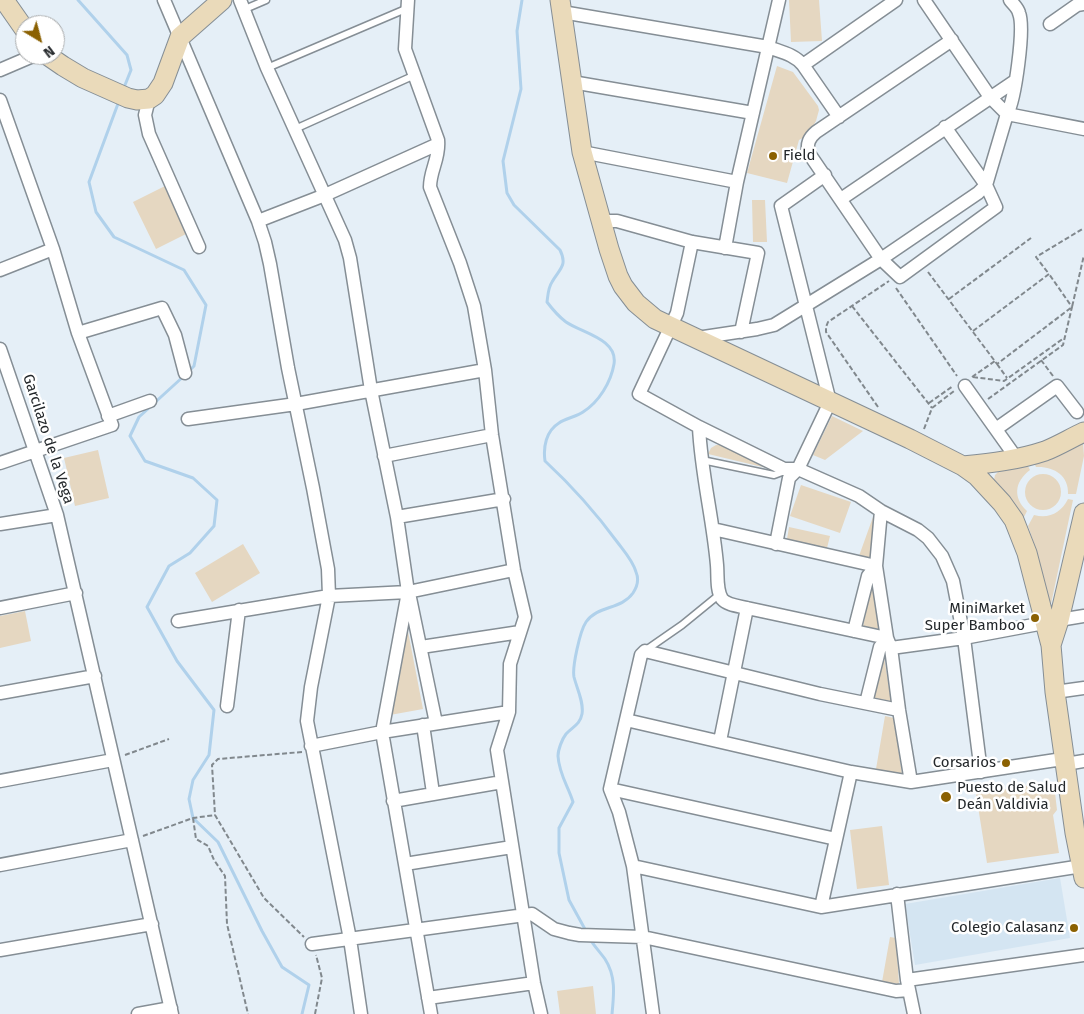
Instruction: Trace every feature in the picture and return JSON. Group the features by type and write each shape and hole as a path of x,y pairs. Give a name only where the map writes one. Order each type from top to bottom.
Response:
{"street":[{"path":"4,0 15,16"},
{"path":"164,0 266,242 328,569 329,596 306,721 350,939 361,1014"},
{"path":"62,65 83,78 143,100 155,95 163,84 180,37 222,0"},
{"path":"725,248 737,182 779,0"},
{"path":"803,64 896,0"},
{"path":"924,0 990,97 1007,114 1084,129"},
{"path":"695,338 741,332 774,325 881,259 986,185 1010,108 1022,28 1019,12 1010,0"},
{"path":"408,4 405,49 438,144 439,152 430,176 430,188 460,263 474,306 514,570 525,617 510,664 509,712 497,750 534,983 541,1014"},
{"path":"1050,24 1077,5 1082,4"},
{"path":"243,5 267,68 345,240 350,258 371,390 397,517 408,592 436,723"},
{"path":"839,117 803,64 788,54 768,47 561,6 582,152 609,249 618,276 630,296 655,319 910,439 963,466 987,485 1014,520 1052,621"},
{"path":"945,127 986,185 996,207 900,277 881,259 808,152 807,146 811,136 952,40"},
{"path":"0,70 15,64"},
{"path":"841,199 1015,81"},
{"path":"572,82 753,113"},
{"path":"0,100 53,249 78,333 112,425 0,463"},
{"path":"143,100 149,134 198,247"},
{"path":"258,221 325,195 438,144"},
{"path":"582,152 737,182"},
{"path":"776,544 789,478 798,469 830,402 781,206 825,175"},
{"path":"602,221 617,222 692,242 758,254 741,332"},
{"path":"692,242 677,313 639,394 699,427 784,469 798,469 859,496 881,511 918,530 928,538 942,556 953,581 964,638 981,772"},
{"path":"0,270 53,249"},
{"path":"78,333 162,308 175,335 185,373"},
{"name":"Garcilazo de la Vega","path":"0,349 57,515 0,524"},
{"path":"188,419 296,404 485,370"},
{"path":"962,383 1017,459"},
{"path":"996,429 1057,386 1077,412"},
{"path":"108,416 150,401"},
{"path":"699,427 700,460 714,529 720,594 727,603 854,631 889,643"},
{"path":"963,466 1017,459 1046,450 1084,432"},
{"path":"384,456 492,434"},
{"path":"397,517 504,499"},
{"path":"881,511 876,566 911,782"},
{"path":"632,866 821,907 896,894 1083,872 1075,762 1055,692 1051,645 1052,621 1080,548 1084,512"},
{"path":"57,515 172,1011 138,1014"},
{"path":"714,529 876,566"},
{"path":"854,631 868,576 876,566"},
{"path":"178,621 329,596 408,592 514,570"},
{"path":"408,592 382,732 431,1014"},
{"path":"0,608 76,593"},
{"path":"720,741 747,608"},
{"path":"227,706 239,610"},
{"path":"866,703 880,646 889,643 964,638 1084,616"},
{"path":"421,647 520,632"},
{"path":"655,1014 632,866 621,818 610,789 638,661 645,651 820,694 899,710"},
{"path":"0,693 95,676"},
{"path":"1055,692 1084,688"},
{"path":"311,749 382,732 509,712"},
{"path":"626,720 851,772 911,782 1056,760 1075,762"},
{"path":"423,725 433,794"},
{"path":"0,781 113,760"},
{"path":"821,907 851,772"},
{"path":"394,801 502,782"},
{"path":"610,789 836,839"},
{"path":"0,865 132,840"},
{"path":"405,864 512,847"},
{"path":"896,894 908,985 914,1014"},
{"path":"312,944 532,914 554,929 568,933 602,936 643,936 896,990 908,985 1084,955"},
{"path":"0,950 152,924"},
{"path":"428,998 534,983"}],"lane":[{"path":"243,5 266,0"},
{"path":"267,68 408,4"},
{"path":"295,129 415,75"},
{"path":"700,460 774,475 782,472 784,469"},
{"path":"645,651 682,625 720,594"}],"path":[{"path":"1072,306 1036,257 1084,228"},
{"path":"949,299 1031,238"},
{"path":"984,402 1063,345 1084,255"},
{"path":"924,266 1008,379"},
{"path":"973,331 1049,274"},
{"path":"880,409 826,332 826,327 828,322 890,280"},
{"path":"896,287 962,383"},
{"path":"852,306 932,408"},
{"path":"929,403 996,363 1072,306"},
{"path":"923,431 932,408 962,383 1004,381 1065,338"},
{"path":"1041,360 1056,380"},
{"path":"113,760 169,739"},
{"path":"311,749 218,759 212,765 215,815 264,898 312,944 322,978 315,1014"},
{"path":"132,840 192,818 215,815"},
{"path":"192,818 196,839 208,846 214,860 225,876 227,924 248,1014"}],"shaded area":[{"path":"789,0 819,0 822,41 791,42"},
{"path":"777,66 793,72 819,110 816,121 808,135 799,140 787,183 747,173"},
{"path":"165,186 188,233 156,249 133,202"},
{"path":"752,200 765,200 767,242 753,242"},
{"path":"832,416 863,431 825,460 813,455"},
{"path":"1083,442 1084,456 1076,494 1068,494 1066,482 1059,473 1048,468 1036,467 1034,463"},
{"path":"720,445 775,470 708,454 711,448"},
{"path":"98,450 109,498 75,506 64,458"},
{"path":"1028,466 1030,470 1021,480 1017,490 1019,501 1027,511 1023,519 1008,496 994,480 998,472"},
{"path":"1043,474 1056,479 1061,492 1056,505 1043,510 1030,505 1025,492 1030,479"},
{"path":"801,485 851,502 840,533 790,516"},
{"path":"1068,499 1073,500 1051,604 1049,604 1036,549 1028,526 1034,515 1045,516 1054,514 1062,508"},
{"path":"873,517 875,517 871,558 859,556"},
{"path":"789,527 830,536 827,548 787,539"},
{"path":"243,544 260,573 212,602 195,573"},
{"path":"872,585 879,629 863,626"},
{"path":"25,611 31,641 0,648 0,616"},
{"path":"406,621 423,709 390,715"},
{"path":"884,656 891,701 874,698"},
{"path":"885,716 894,718 902,774 876,769"},
{"path":"1043,783 1054,784 1057,810 1053,815 1059,853 987,863 976,794"},
{"path":"882,826 889,885 857,889 850,830"},
{"path":"1060,878 1070,938 915,965 905,904"},
{"path":"890,937 896,938 899,984 882,982"},
{"path":"593,986 596,1014 560,1014 557,991"}],"waterway":[{"path":"78,0 127,55 131,70 123,90"},
{"path":"522,0 517,31 521,89 503,161 507,193 514,205 560,250 562,255 563,264 550,287 547,302 566,322 598,338 610,348 614,355 614,364 610,378 594,403 583,412 562,421 551,430 545,445 545,461 601,521 631,560 637,577 636,588 633,593 622,602 591,617 586,622 581,633 574,665 574,677 581,700 582,714 578,723 565,736 558,754 560,769 573,802 559,828 559,853 569,900 586,931"},
{"path":"119,101 89,182 96,212 114,237 184,270 206,305 194,366 189,371"},
{"path":"185,375 139,417 130,436 145,461 193,478 217,500 214,526 190,553 169,566 147,607 177,661 214,710 209,755 193,780 189,799 193,818 218,842 282,967 309,985 302,1014"},
{"path":"590,939 609,965 614,992 612,1014"}],"place":[{"name":"Field","path":"773,156"},
{"name":"MiniMarket Super Bamboo","path":"1035,618"},
{"name":"Corsarios","path":"1006,763"},
{"name":"Puesto de Salud Deán Valdivia","path":"946,797"},
{"name":"Colegio Calasanz","path":"1074,928"}]}
